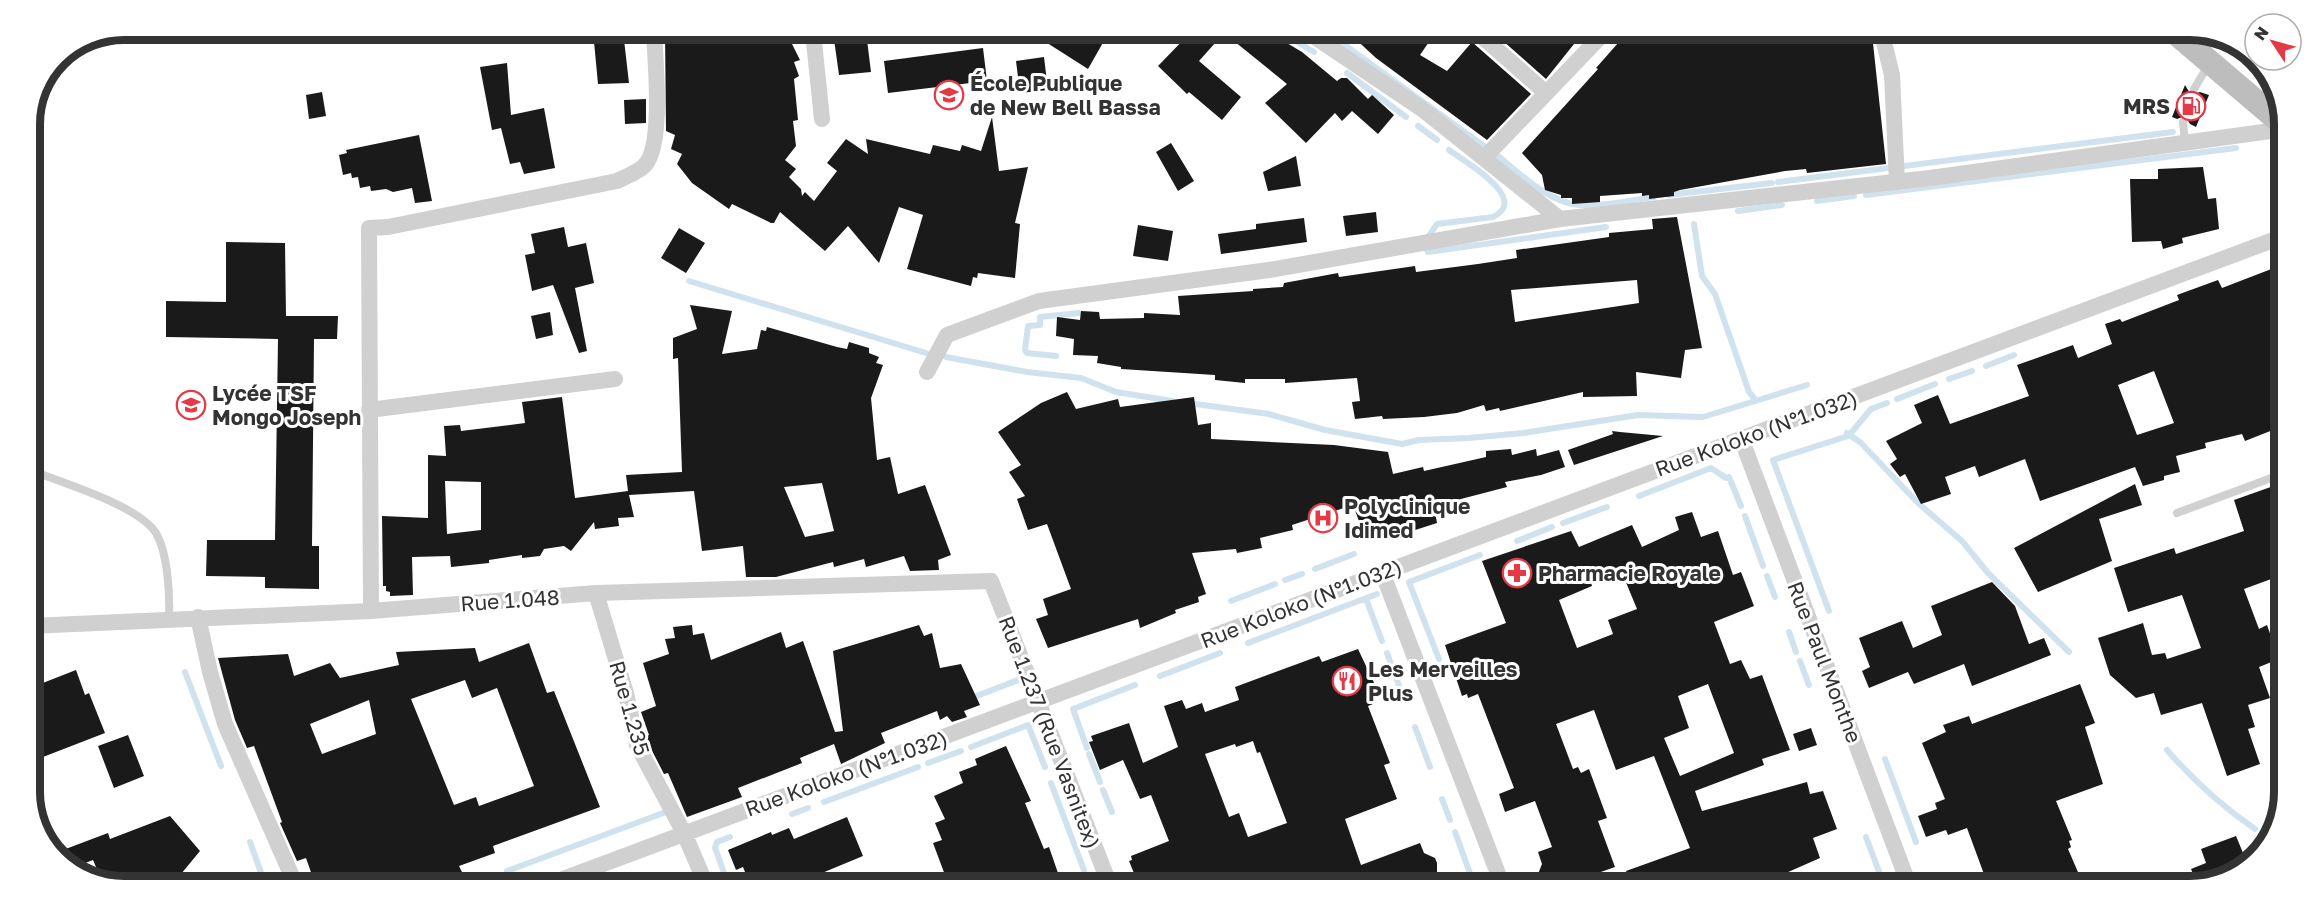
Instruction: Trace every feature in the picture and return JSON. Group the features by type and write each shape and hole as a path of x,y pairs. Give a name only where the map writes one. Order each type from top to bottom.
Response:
{"main road":[{"path":"2184,40 2274,118"}],"street":[{"path":"371,611 369,228 388,227 617,182 646,165 655,141 657,93 654,40"},
{"path":"814,40 822,119"},
{"path":"1320,40 1413,102 1485,157 1560,219"},
{"path":"1486,40 1545,92"},
{"path":"1485,157 1545,92 1598,40"},
{"path":"1883,40 1892,75 1897,182"},
{"path":"927,372 946,335 1039,301 1269,270 1560,219 1897,182 2274,130"},
{"name":"Rue Koloko (N°1.032)","path":"571,876 2274,241"},
{"path":"369,410 615,379"},
{"name":"Rue Paul Monthe","path":"1741,438 1906,876"},
{"path":"1382,572 1499,876"},
{"name":"Rue 1.048","path":"41,625 371,611 597,593 991,581"},
{"name":"Rue 1.237 (Rue Vasnitex)","path":"991,581 1106,876"},
{"name":"Rue 1.235","path":"597,593 626,693 637,745 684,833 702,876"},
{"path":"198,617 210,672 225,724 292,876"}],"lane":[{"path":"2194,89 2210,63"},
{"path":"2183,122 2185,143"},
{"path":"41,474 134,511 156,534 170,583 169,619"},
{"path":"2177,513 2274,477"}],"building":[{"path":"594,40 624,40 629,83 598,84"},
{"path":"665,40 790,40 800,60 794,62 799,76 794,79 798,120 793,121 796,146 785,160 796,169 789,177 801,189 802,196 805,192 814,201 837,171 827,163 846,139 868,154 866,139 930,154 933,145 960,151 962,145 981,151 992,117 999,171 1028,167 1015,223 1020,224 1015,278 978,273 977,278 973,277 971,286 907,269 923,215 899,207 879,263 848,226 825,251 780,212 774,223 771,223 732,204 729,209 692,183 677,164 682,154 671,149 675,135 666,131"},
{"path":"834,40 867,40 871,72 839,75"},
{"path":"1043,40 1104,40 1088,69"},
{"path":"1183,40 1218,40 1199,61 1241,97 1222,120 1189,92 1187,94 1158,66"},
{"path":"1233,40 1282,40 1302,52 1337,81 1347,78 1368,99 1372,95 1394,115 1378,134 1352,111 1342,121 1335,113 1306,143 1265,103 1287,84"},
{"path":"1357,40 1430,40 1420,55 1447,71 1472,42 1531,94 1487,140 1376,58"},
{"path":"1502,40 1577,40 1546,79"},
{"path":"1621,40 1873,40 1886,164 1807,173 1806,169 1785,171 1680,190 1674,192 1674,196 1649,199 1649,195 1642,196 1642,193 1600,196 1600,202 1572,204 1572,198 1561,198 1561,195 1545,190 1542,175 1522,153 1598,69 1596,68"},
{"path":"983,48 987,81 888,93 884,61"},
{"path":"1044,57 1048,90 1020,93 1016,61"},
{"path":"507,63 511,115 544,108 555,168 524,174 520,162 510,164 501,128 492,130 480,67"},
{"name":"MRS","path":"2185,85 2191,95 2200,92 2209,95 2196,127 2190,124 2185,116 2177,119 2172,117"},
{"path":"322,92 326,116 309,119 306,95"},
{"path":"646,99 646,123 625,124 624,100"},
{"path":"419,135 432,201 415,203 412,188 393,192 386,189 371,191 370,186 360,188 358,177 352,178 351,173 343,175 339,155 347,153 346,150"},
{"path":"1171,143 1194,181 1178,191 1156,152"},
{"path":"1296,156 1301,186 1268,191 1263,172"},
{"path":"2203,167 2208,199 2216,198 2219,229 2182,238 2183,243 2163,249 2161,241 2132,242 2130,179 2158,179 2158,169"},
{"path":"1376,212 1378,232 1346,236 1343,216"},
{"path":"1677,217 1702,348 1685,350 1681,378 1636,372 1637,396 1583,397 1583,392 1500,411 1499,408 1486,411 1484,405 1457,413 1424,417 1383,419 1382,416 1355,419 1352,402 1360,401 1357,378 1285,383 1285,379 1245,379 1245,383 1215,380 1215,375 1121,369 1121,367 1097,363 1098,356 1073,355 1074,339 1056,336 1057,317 1080,320 1081,311 1099,312 1100,319 1144,318 1144,313 1180,315 1178,296 1283,287 1284,283 1338,273 1339,277 1415,266 1416,272 1517,258 1516,250 1609,237 1609,233 1653,229 1652,219","holes":["1637,280 1639,303 1515,322 1511,290"]},
{"path":"1304,218 1307,242 1221,254 1218,234 1256,229 1256,224"},
{"path":"1138,225 1173,231 1168,261 1133,256"},
{"path":"564,227 568,247 586,243 594,283 575,288 587,351 579,353 553,285 532,291 525,255 535,253 531,234"},
{"path":"679,228 705,243 686,273 661,258"},
{"path":"226,242 285,243 286,316 338,316 337,339 314,339 312,546 319,546 319,589 265,588 265,577 206,576 207,540 275,540 278,339 166,337 166,301 226,302"},
{"path":"2274,268 2274,430 2245,441 2242,434 2205,443 2206,448 2176,456 2180,472 2164,476 2164,480 2143,486 2135,467 2040,501 2025,459 1979,477 1975,466 1945,477 1951,494 1921,504 1905,474 1900,477 1890,464 1897,459 1886,441 1922,423 1914,405 1938,395 1950,424 2029,396 2017,365 2073,345 2078,358 2112,344 2105,324 2120,319 2122,322 2179,300 2177,295 2218,280 2222,288","holes":["2154,371 2174,423 2137,435 2118,385"]},
{"path":"690,305 732,311 722,354 757,349 761,330 766,331 767,327 847,349 849,342 869,348 869,353 879,357 876,363 883,365 871,398 877,460 890,457 898,494 925,485 951,555 938,560 939,570 910,571 904,556 866,567 864,559 834,567 833,562 776,577 746,577 743,546 702,551 694,491 629,495 634,517 618,518 619,526 595,529 594,522 571,551 564,546 544,549 540,556 522,558 522,555 489,560 489,563 451,567 450,556 412,557 413,595 390,596 390,592 386,591 386,586 383,586 382,516 428,518 428,455 446,456 444,426 460,425 461,431 525,423 522,402 562,397 575,498 628,491 626,475 682,472 678,358 673,359 673,338 697,329","holes":["445,481 481,482 481,530 447,534","822,483 834,531 805,537 784,487"]},
{"path":"550,312 553,335 536,339 531,316"},
{"path":"1067,392 1076,409 1118,399 1120,407 1194,397 1198,425 1211,423 1211,439 1334,445 1388,452 1393,474 1423,467 1424,471 1486,457 1486,451 1511,449 1512,455 1536,449 1537,456 1559,450 1565,467 1541,475 1505,482 1507,487 1434,506 1437,523 1409,532 1408,524 1366,540 1353,505 1292,525 1293,530 1260,538 1262,548 1237,553 1236,549 1192,553 1206,594 1198,597 1199,602 1175,610 1176,613 1140,628 1138,619 1048,648 1036,619 1048,615 1043,599 1071,589 1047,524 1028,530 1017,499 1025,496 1009,472 1021,465 998,432 1041,403"},
{"path":"1612,431 1663,436 1574,465 1568,450 1613,434"},
{"path":"2135,484 2142,505 2099,519 2112,561 2038,592 2014,548"},
{"path":"2274,486 2274,578 2244,589 2259,629 2267,625 2274,645 2274,661 2259,667 2270,698 2248,705 2255,727 2248,729 2260,764 2227,776 2202,703 2161,715 2154,693 2136,698 2110,675 2098,638 2143,623 2152,655 2165,653 2167,659 2201,648 2182,595 2128,612 2114,568 2174,548 2176,554 2244,531 2234,500"},
{"path":"1692,512 1701,537 1718,531 1733,575 1741,572 1754,606 1714,622 1730,664 1741,660 1750,679 1762,675 1790,750 1762,759 1764,765 1695,791 1702,811 1807,782 1810,794 1823,791 1837,829 1813,838 1820,858 1779,876 1628,876 1626,871 1690,848 1654,756 1616,770 1594,710 1556,724 1573,769 1578,767 1581,773 1589,769 1607,818 1598,821 1615,867 1590,876 1542,876 1538,874 1542,864 1538,852 1552,847 1535,801 1505,812 1499,794 1514,788 1478,694 1468,698 1467,694 1462,696 1445,645 1506,623 1482,561 1571,531 1579,547 1632,525 1642,547 1679,530 1675,517","holes":["1620,568 1637,609 1608,620 1613,634 1577,648 1559,600 1592,586 1590,579","1708,684 1734,753 1680,776 1664,738 1689,728 1678,696"]},
{"path":"1992,582 2015,606 2029,644 2044,638 2051,655 1972,686 1964,664 1914,684 1908,672 1869,688 1862,671 1870,667 1859,638 1902,621 1913,648 1942,635 1931,606"},
{"path":"692,625 693,635 704,633 711,660 781,632 786,648 803,641 835,732 843,731 833,651 919,625 924,636 932,633 940,668 961,664 980,705 964,711 967,717 952,722 947,716 940,720 937,711 881,733 885,743 841,764 834,744 800,758 802,763 738,788 742,797 687,817 668,773 664,774 647,741 646,736 649,735 641,712 656,706 643,663 669,654 665,639 675,638 673,627"},
{"path":"529,643 547,693 554,691 600,807 493,846 495,853 459,866 462,872 452,876 312,876 306,858 297,861 280,823 282,822 254,746 247,748 235,720 218,658 288,654 294,676 330,663 340,678 399,665 396,652 475,648 479,662","holes":["465,680 472,698 497,688 534,786 479,806 476,797 454,805 411,699","369,700 376,734 322,754 310,724"]},
{"path":"1358,649 1376,687 1368,690 1373,704 1368,706 1390,763 1384,765 1397,799 1345,819 1361,865 1420,843 1424,853 1435,858 1437,876 1135,876 1129,861 1132,860 1131,856 1169,841 1151,795 1140,799 1123,760 1100,770 1089,742 1093,741 1091,736 1129,723 1143,763 1178,747 1164,706 1182,700 1186,709 1202,703 1205,712 1239,700 1235,687 1319,656 1322,662","holes":["1253,741 1257,753 1260,752 1287,823 1248,837 1239,813 1229,817 1205,754 1235,744 1236,747"]},
{"path":"76,670 85,695 89,693 105,733 41,758 41,684"},
{"path":"2080,684 2095,723 2085,727 2103,784 2056,801 2072,840 2069,841 2071,847 2068,849 2080,876 1985,876 1967,828 1948,835 1946,830 1926,837 1918,816 1937,809 1935,803 1945,799 1922,743 1946,732 1943,725 1969,716 1972,724"},
{"path":"1811,728 1817,745 1799,751 1793,734"},
{"path":"128,735 144,776 114,788 98,746"},
{"path":"1006,746 1031,801 1025,803 1044,849 1049,847 1058,873 1049,876 945,876 933,843 942,840 935,823 945,819 934,796 963,783 959,772 977,765 975,759"},
{"path":"170,816 200,851 181,874 124,876 98,871 93,860 82,864 64,850 108,833 110,839"},
{"path":"847,817 863,856 822,873 823,876 747,876 743,867 736,870 728,850 771,832 772,835 789,828 794,839"},
{"path":"2236,836 2244,856 2218,871 2194,876 2191,869 2206,863 2201,849"}],"waterway":[{"path":"1294,40 1314,52"},
{"path":"1338,40 1488,149"},
{"path":"1347,73 1406,117"},
{"path":"1418,126 1437,140"},
{"path":"1778,182 2173,132"},
{"path":"1866,195 2236,148"},
{"path":"1426,240 1437,224 1493,217 1503,209 1504,200 1491,181 1449,150"},
{"path":"1493,152 1534,185 1556,199 1568,203 1598,205 1654,197"},
{"path":"1668,195 1772,183"},
{"path":"1817,201 1854,196"},
{"path":"1738,211 1782,205"},
{"path":"1694,224 1702,276 1715,294 1749,392 1754,398"},
{"path":"1424,244 1428,252 1606,227"},
{"path":"689,281 926,353"},
{"path":"1056,356 1027,353 1025,350 1028,326 1040,325 1040,317 1079,313"},
{"path":"1986,366 2014,355"},
{"path":"946,357 1027,372 1081,378 1116,392 1172,401"},
{"path":"1949,379 1972,371"},
{"path":"1897,399 1935,384"},
{"path":"1188,403 1269,414 1325,430 1402,444 1419,440 1523,433 1638,415 1703,417 1807,385"},
{"path":"1851,433 1871,409 1887,403"},
{"path":"1847,433 1861,443 1918,503 1962,541 1988,573 2069,652"},
{"path":"1829,611 1773,460 1848,436"},
{"path":"1639,496 1711,468 1726,478 1729,477 1741,506"},
{"path":"1563,523 1607,507"},
{"path":"1745,516 1763,566"},
{"path":"1517,541 1552,527"},
{"path":"1315,569 1354,554"},
{"path":"1439,659 1409,582 1480,555"},
{"path":"1285,580 1302,574"},
{"path":"1767,576 1775,597"},
{"path":"1231,601 1275,584"},
{"path":"1248,643 1377,594"},
{"path":"1366,599 1382,641"},
{"path":"1789,632 1796,652"},
{"path":"1160,676 1220,653"},
{"path":"1387,653 1404,699"},
{"path":"1800,661 1809,685"},
{"path":"185,672 221,766"},
{"path":"969,699 1026,677"},
{"path":"1087,748 1073,709 1135,685"},
{"path":"971,747 1028,725 1045,767"},
{"path":"1415,727 1430,767"},
{"path":"2167,750 2187,772 2231,812 2255,829"},
{"path":"928,763 961,751"},
{"path":"1089,754 1100,782"},
{"path":"1885,759 1916,842"},
{"path":"824,802 918,767"},
{"path":"1051,783 1084,870"},
{"path":"1103,790 1112,812"},
{"path":"1442,799 1450,820"},
{"path":"792,814 808,808"},
{"path":"507,871 666,812"},
{"path":"1455,832 1471,876"},
{"path":"725,876 715,848 717,842 730,837"},
{"path":"1866,837 1881,876"},
{"path":"250,842 262,876"}],"place":[{"name":"École Publique de New Bell Bassa","path":"949,95"},
{"name":"MRS","path":"2191,106"},
{"name":"Lycée TSF Mongo Joseph","path":"191,405"},
{"name":"Polyclinique Idimed","path":"1323,518"},
{"name":"Pharmacie Royale","path":"1517,573"},
{"name":"Les Merveilles Plus","path":"1347,681"}]}
